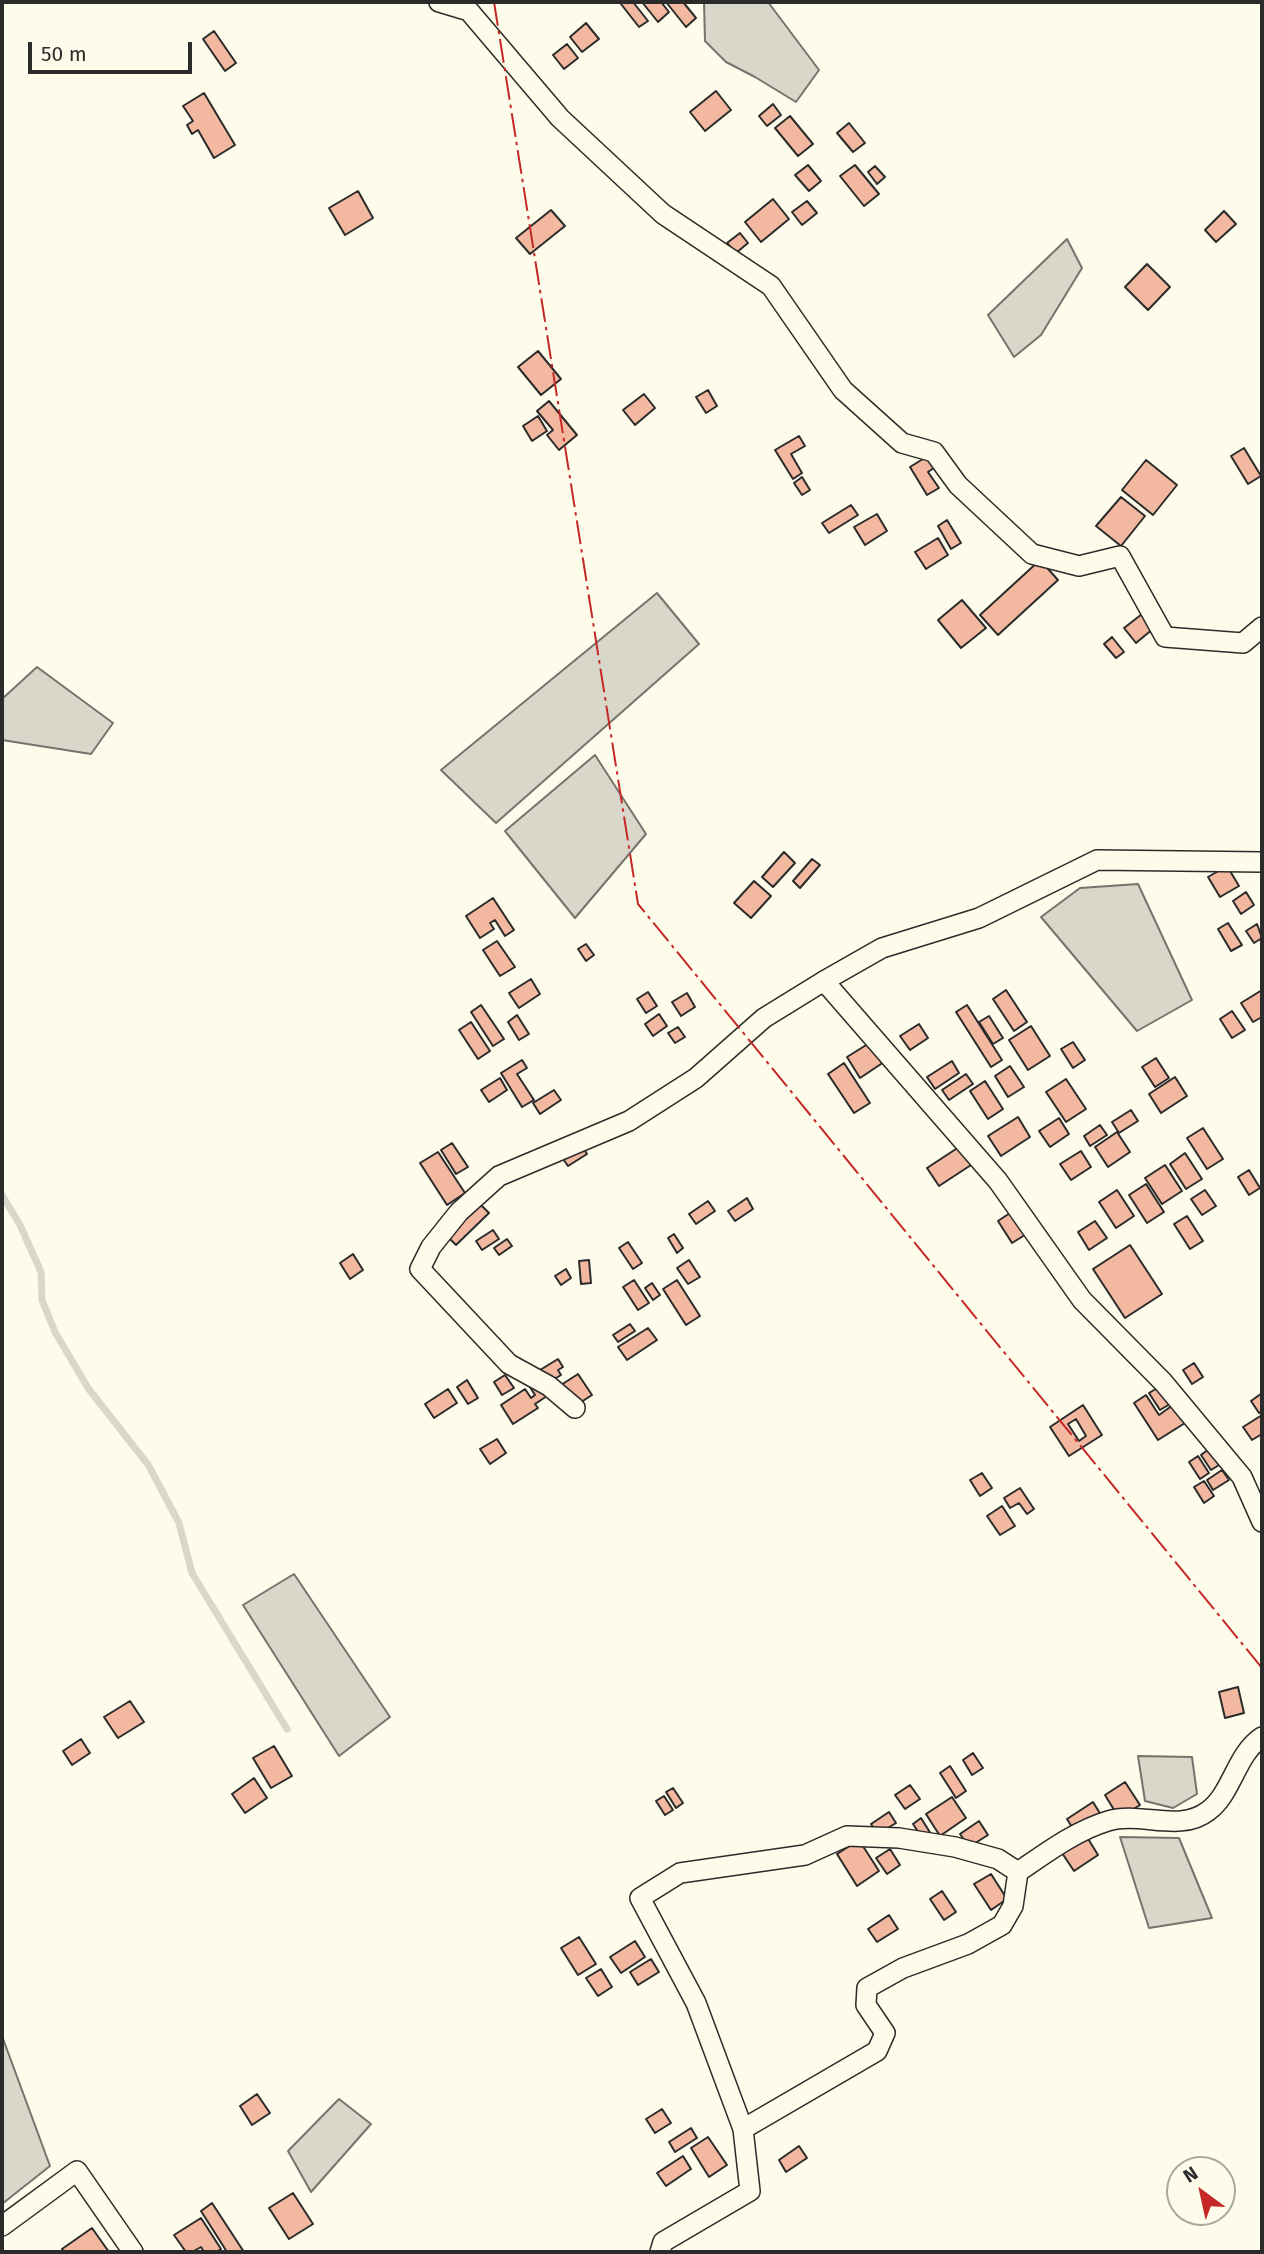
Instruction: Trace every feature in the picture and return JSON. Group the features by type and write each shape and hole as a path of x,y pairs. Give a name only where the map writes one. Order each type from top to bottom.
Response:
{"street":[{"path":"439,2 469,10 560,117 663,214 771,286 843,390 902,443 934,452 958,485 1032,554 1079,566 1120,556 1165,637 1243,643 1262,627"},
{"path":"575,1408 550,1386 509,1364 420,1269 431,1247 459,1212 499,1176 629,1121 696,1078 764,1018 882,948 979,918 1097,860 1262,862"},
{"path":"824,981 998,1181 1083,1300 1163,1382 1242,1477 1262,1522"},
{"path":"743,2129 877,2051 885,2033 866,2005 867,1988 903,1968 968,1944 1002,1925 1013,1906 1018,1872 1064,1841 1109,1820 1188,1821 1209,1811 1223,1793 1235,1768 1262,1737"},
{"path":"660,2252 663,2242 750,2191 743,2129 696,2003 640,1898 680,1873 805,1855 847,1836 899,1838 955,1847 998,1859 1018,1872"},
{"path":"2,2226 77,2171 133,2252"}],"shaded area":[{"path":"704,2 768,2 819,70 796,102 726,62 705,41"},
{"path":"1067,239 1082,268 1041,335 1014,357 988,315"},
{"path":"657,593 699,644 496,823 441,770"},
{"path":"37,667 113,723 91,754 2,740 2,699"},
{"path":"595,755 646,834 575,918 505,831"},
{"path":"1138,884 1192,1000 1137,1031 1041,917 1080,888"},
{"path":"294,1574 390,1717 339,1756 243,1605"},
{"path":"1138,1756 1192,1757 1197,1794 1173,1808 1145,1801"},
{"path":"1120,1837 1179,1838 1212,1918 1149,1928"},
{"path":"2,2036 50,2166 2,2204"},
{"path":"339,2099 371,2124 311,2192 288,2151"}],"building":[{"path":"633,2 648,21 639,27 621,4"},
{"path":"642,2 661,2 669,12 658,22"},
{"path":"666,2 683,2 696,18 686,27"},
{"path":"586,23 599,39 582,52 570,37"},
{"path":"214,31 236,63 225,71 203,39"},
{"path":"567,44 578,58 564,69 553,55"},
{"path":"716,91 731,110 705,131 690,112"},
{"path":"204,93 235,145 214,158 198,130 192,134 187,125 193,121 183,106"},
{"path":"773,104 781,115 767,126 759,116"},
{"path":"790,116 813,144 798,156 775,128"},
{"path":"849,123 865,143 853,152 837,133"},
{"path":"808,165 821,181 809,191 795,175"},
{"path":"855,165 879,194 864,206 840,176"},
{"path":"875,166 885,177 877,184 868,172"},
{"path":"358,191 373,218 345,235 329,208"},
{"path":"773,199 789,219 761,242 745,222"},
{"path":"807,201 817,213 802,225 792,212"},
{"path":"551,210 565,226 530,254 516,238"},
{"path":"1224,211 1236,224 1216,242 1205,230"},
{"path":"740,233 748,243 736,253 727,243"},
{"path":"1147,264 1170,287 1148,310 1125,287"},
{"path":"538,351 561,379 541,395 518,367"},
{"path":"708,390 717,406 706,413 696,397"},
{"path":"644,394 655,408 635,425 623,410"},
{"path":"549,401 577,435 559,450 547,435 553,430 537,411"},
{"path":"538,416 547,431 532,441 523,426"},
{"path":"799,436 805,446 791,454 802,473 793,479 775,450"},
{"path":"1244,448 1261,476 1248,484 1231,456"},
{"path":"931,454 938,465 928,472 939,488 927,495 910,467"},
{"path":"1146,460 1177,485 1153,515 1122,490"},
{"path":"802,477 810,490 802,495 794,483"},
{"path":"1121,497 1145,516 1121,546 1096,526"},
{"path":"851,505 858,515 829,533 822,523"},
{"path":"877,514 887,531 865,545 854,527"},
{"path":"947,520 961,543 951,549 938,526"},
{"path":"938,538 948,555 926,569 915,552"},
{"path":"1040,560 1058,580 998,635 980,615"},
{"path":"962,600 986,628 961,648 938,620"},
{"path":"1142,614 1154,628 1136,643 1124,628"},
{"path":"1112,637 1124,652 1116,658 1104,644"},
{"path":"784,852 795,863 773,887 762,877"},
{"path":"812,859 820,865 800,888 793,881"},
{"path":"1227,866 1239,886 1220,897 1208,877"},
{"path":"754,881 771,896 751,918 734,903"},
{"path":"1246,892 1254,905 1241,914 1233,901"},
{"path":"493,898 514,930 505,936 495,920 490,923 494,929 480,938 466,916"},
{"path":"1228,923 1242,945 1231,951 1218,929"},
{"path":"1257,924 1262,938 1254,943 1246,931"},
{"path":"497,941 515,967 500,976 483,950"},
{"path":"586,944 594,955 586,961 578,949"},
{"path":"531,979 540,994 519,1008 509,993"},
{"path":"1006,990 1027,1022 1014,1031 993,999"},
{"path":"1262,990 1262,1017 1253,1022 1241,1003"},
{"path":"648,992 657,1006 646,1013 637,999"},
{"path":"687,993 695,1007 681,1016 672,1002"},
{"path":"481,1005 504,1039 493,1046 471,1012"},
{"path":"967,1005 1002,1060 991,1067 956,1012"},
{"path":"1232,1011 1245,1030 1232,1038 1220,1019"},
{"path":"659,1014 667,1026 653,1036 645,1024"},
{"path":"517,1015 529,1034 519,1040 508,1022"},
{"path":"989,1016 1003,1038 993,1044 979,1022"},
{"path":"471,1022 490,1051 478,1059 459,1030"},
{"path":"919,1024 928,1038 910,1050 900,1036"},
{"path":"1031,1026 1050,1056 1028,1070 1009,1040"},
{"path":"678,1027 685,1037 675,1043 668,1033"},
{"path":"871,1042 884,1062 860,1078 847,1057"},
{"path":"1073,1042 1085,1060 1073,1068 1061,1049"},
{"path":"1156,1058 1169,1078 1155,1087 1142,1067"},
{"path":"522,1060 527,1068 517,1074 534,1100 522,1107 501,1073"},
{"path":"952,1061 959,1073 935,1089 927,1077"},
{"path":"844,1063 870,1103 854,1113 828,1074"},
{"path":"1010,1066 1024,1087 1008,1097 995,1076"},
{"path":"966,1074 973,1084 949,1100 942,1090"},
{"path":"1175,1077 1187,1096 1161,1113 1149,1094"},
{"path":"500,1078 507,1090 489,1102 481,1090"},
{"path":"1066,1079 1086,1109 1066,1122 1046,1092"},
{"path":"985,1081 1003,1109 988,1119 970,1091"},
{"path":"554,1090 561,1100 540,1114 533,1103"},
{"path":"1131,1110 1138,1121 1119,1133 1112,1122"},
{"path":"1018,1117 1030,1137 1001,1156 988,1136"},
{"path":"1059,1118 1069,1134 1050,1147 1039,1131"},
{"path":"1100,1125 1107,1135 1090,1146 1084,1136"},
{"path":"1203,1128 1223,1159 1207,1169 1187,1138"},
{"path":"1117,1132 1130,1152 1108,1167 1095,1147"},
{"path":"452,1143 468,1167 456,1174 441,1150"},
{"path":"580,1143 587,1154 568,1166 561,1156"},
{"path":"959,1147 971,1165 939,1186 927,1168"},
{"path":"1081,1151 1091,1167 1071,1180 1060,1164"},
{"path":"438,1152 465,1193 447,1205 420,1163"},
{"path":"1185,1153 1202,1179 1186,1189 1170,1164"},
{"path":"1165,1165 1182,1191 1162,1204 1145,1178"},
{"path":"1249,1170 1260,1188 1249,1195 1238,1177"},
{"path":"1146,1184 1164,1212 1147,1223 1129,1195"},
{"path":"1117,1190 1134,1216 1116,1228 1099,1202"},
{"path":"1205,1190 1216,1206 1202,1215 1191,1199"},
{"path":"747,1198 753,1209 735,1221 728,1211"},
{"path":"708,1201 715,1211 696,1224 689,1214"},
{"path":"480,1204 489,1213 456,1245 447,1236"},
{"path":"1013,1211 1028,1233 1012,1243 998,1221"},
{"path":"1187,1216 1203,1241 1190,1249 1174,1224"},
{"path":"1095,1221 1107,1238 1089,1250 1078,1232"},
{"path":"493,1230 499,1239 482,1250 476,1241"},
{"path":"674,1234 683,1248 677,1253 668,1238"},
{"path":"507,1239 512,1246 499,1255 494,1248"},
{"path":"628,1242 642,1263 633,1269 619,1248"},
{"path":"1130,1245 1162,1294 1125,1318 1093,1269"},
{"path":"353,1254 363,1270 350,1279 340,1263"},
{"path":"589,1260 591,1283 581,1284 579,1261"},
{"path":"689,1260 700,1277 688,1284 677,1268"},
{"path":"566,1269 571,1278 561,1285 555,1276"},
{"path":"634,1280 649,1303 638,1310 623,1287"},
{"path":"677,1280 700,1316 686,1325 663,1289"},
{"path":"652,1283 660,1295 653,1300 645,1288"},
{"path":"630,1324 635,1331 618,1342 613,1335"},
{"path":"648,1328 657,1340 627,1360 618,1347"},
{"path":"558,1359 563,1367 558,1370 561,1375 553,1380 546,1379 540,1370"},
{"path":"1194,1363 1203,1377 1192,1384 1183,1370"},
{"path":"578,1374 592,1395 575,1406 561,1385"},
{"path":"505,1375 514,1388 502,1395 494,1382"},
{"path":"467,1380 478,1398 468,1404 457,1387"},
{"path":"538,1382 547,1396 535,1404 538,1408 513,1424 501,1405 525,1389 531,1398 535,1395 530,1387"},
{"path":"1159,1387 1170,1404 1160,1410 1149,1393"},
{"path":"448,1389 457,1403 434,1418 425,1404"},
{"path":"1262,1393 1262,1411 1259,1413 1251,1401"},
{"path":"1146,1395 1159,1415 1173,1405 1185,1423 1158,1440 1134,1403"},
{"path":"1083,1405 1102,1435 1069,1456 1050,1427","holes":["1076,1419 1086,1436 1079,1441 1068,1424"]},
{"path":"1262,1415 1262,1434 1252,1440 1243,1427"},
{"path":"497,1439 506,1453 490,1464 480,1449"},
{"path":"1209,1449 1219,1465 1211,1470 1201,1455"},
{"path":"1198,1456 1209,1473 1200,1479 1189,1462"},
{"path":"1222,1470 1229,1480 1213,1490 1207,1480"},
{"path":"982,1473 992,1488 980,1496 970,1480"},
{"path":"1204,1481 1214,1496 1204,1503 1194,1487"},
{"path":"1020,1488 1034,1509 1027,1514 1019,1503 1010,1508 1004,1498"},
{"path":"1002,1506 1015,1526 1000,1535 987,1516"},
{"path":"1238,1687 1244,1713 1225,1718 1219,1692"},
{"path":"130,1701 144,1722 118,1738 104,1717"},
{"path":"81,1739 90,1753 72,1765 63,1751"},
{"path":"274,1746 292,1776 271,1788 253,1758"},
{"path":"973,1753 983,1768 972,1775 963,1760"},
{"path":"950,1766 966,1791 956,1798 940,1773"},
{"path":"254,1778 267,1798 245,1813 232,1794"},
{"path":"1125,1782 1140,1805 1119,1818 1105,1795"},
{"path":"910,1785 920,1799 905,1809 895,1795"},
{"path":"673,1788 683,1803 676,1808 666,1792"},
{"path":"664,1796 673,1810 665,1815 656,1801"},
{"path":"952,1797 966,1818 940,1836 926,1814"},
{"path":"1093,1802 1101,1815 1075,1832 1067,1819"},
{"path":"889,1812 896,1823 878,1834 871,1824"},
{"path":"921,1818 931,1834 923,1839 913,1824"},
{"path":"979,1821 988,1835 969,1847 960,1834"},
{"path":"1087,1837 1098,1855 1074,1871 1062,1853"},
{"path":"859,1840 879,1871 857,1886 837,1854"},
{"path":"890,1849 900,1865 887,1874 876,1858"},
{"path":"991,1874 1007,1899 991,1910 974,1884"},
{"path":"942,1891 956,1912 944,1920 930,1899"},
{"path":"889,1915 898,1929 877,1942 868,1929"},
{"path":"579,1937 596,1964 578,1975 561,1948"},
{"path":"635,1941 645,1957 621,1973 610,1957"},
{"path":"651,1959 659,1972 638,1985 630,1972"},
{"path":"601,1969 612,1987 598,1996 586,1978"},
{"path":"257,2094 270,2113 252,2125 240,2106"},
{"path":"662,2109 671,2123 655,2133 646,2119"},
{"path":"691,2128 697,2138 675,2152 669,2142"},
{"path":"708,2137 727,2165 709,2177 691,2148"},
{"path":"799,2146 807,2158 786,2172 779,2160"},
{"path":"683,2156 691,2169 666,2186 657,2173"},
{"path":"293,2193 313,2224 289,2239 269,2208"},
{"path":"212,2203 244,2252 227,2252 201,2211"},
{"path":"201,2218 221,2249 204,2252 201,2247 186,2252 174,2235"},
{"path":"92,2228 109,2252 64,2252 62,2249"}],"waterway":[{"path":"2,1195 20,1225 41,1272 42,1300 55,1332 88,1388 149,1466 179,1523 192,1573 287,1729"}],"power":[{"path":"494,2 638,904 1262,1668"}]}
